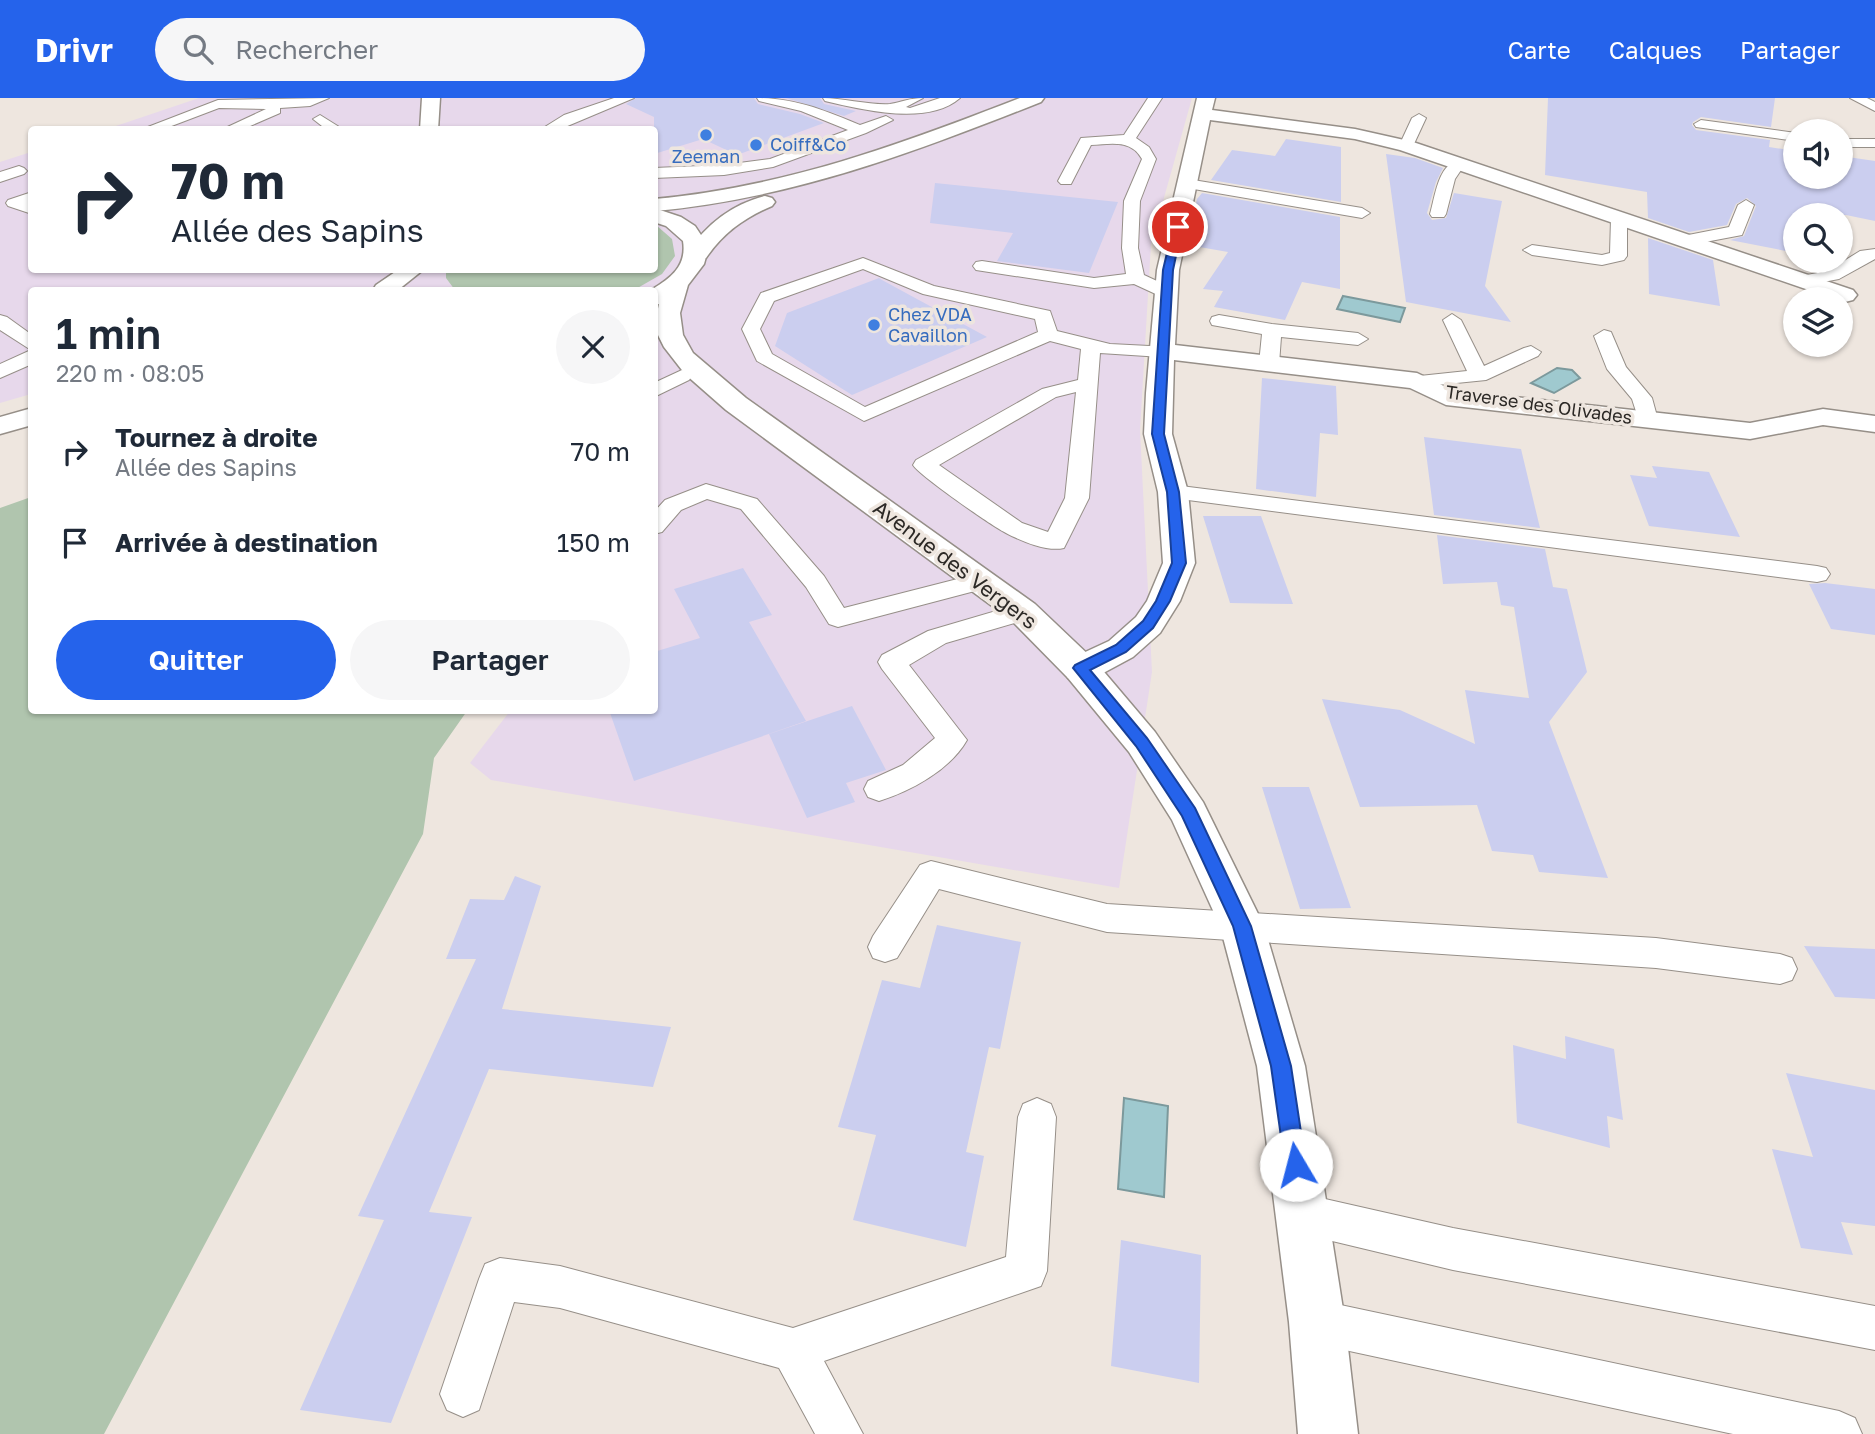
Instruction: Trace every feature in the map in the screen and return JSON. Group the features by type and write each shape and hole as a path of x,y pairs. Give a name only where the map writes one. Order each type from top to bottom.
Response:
{"main road":[{"path":"429,126 430,98"},
{"path":"658,205 724,198 780,186 864,145 889,153 1035,98"},
{"path":"1080,668 1121,649 1148,625 1163,601 1179,563 1173,492 1158,434 1162,351 1168,270 1204,106 1406,146 1820,287"},
{"path":"658,297 688,275 709,236 748,209 864,145"},
{"path":"658,216 677,223 689,232 696,242 698,253"},
{"path":"388,287 409,273"},
{"name":"Avenue des Vergers","path":"677,285 668,322 671,337 697,371 736,404 1023,612 1080,668 1142,742 1189,813 1242,926 1281,1066 1317,1321 1328,1434"},
{"name":"Traverse des Olivades","path":"1162,351 1417,381 1447,397 1750,431 1824,417 1875,424"},
{"name":"Avenue des Vergers","path":"658,363 736,404"},
{"path":"0,426 28,417"},
{"path":"0,432 28,425"}],"lane":[{"path":"554,126 569,118 627,98"},
{"path":"764,98 806,108 864,145"},
{"path":"830,98 889,114 911,112 953,98"},
{"path":"864,145 889,114 916,98"},
{"path":"1128,139 1155,98"},
{"path":"1857,98 1875,107"},
{"path":"158,126 218,104 263,105 316,100"},
{"path":"238,126 264,113 316,100"},
{"path":"1406,146 1419,118"},
{"path":"320,119 331,126"},
{"path":"1701,124 1783,135"},
{"path":"658,173 724,170 773,163 835,139 864,145"},
{"path":"1066,181 1086,141 1128,139 1144,150 1149,159 1132,201 1130,248 1136,278"},
{"path":"1853,143 1872,144"},
{"path":"1438,214 1447,179 1458,164"},
{"path":"0,177 19,171"},
{"path":"1187,184 1362,213"},
{"path":"28,198 14,203 28,208"},
{"path":"1685,241 1736,231 1746,205"},
{"path":"1532,250 1602,260 1618,256 1619,219"},
{"path":"1802,281 1833,275 1866,255 1875,254"},
{"path":"1048,335 1043,314 929,290 863,263 767,297 751,329 764,357 864,415 1048,335 1110,350 1162,351"},
{"path":"982,267 1094,283 1136,278 1167,292"},
{"path":"1452,320 1479,376"},
{"path":"0,321 28,342"},
{"path":"1219,321 1272,330 1358,339"},
{"path":"1269,364 1272,330"},
{"path":"1604,336 1617,369 1642,398 1647,420"},
{"path":"1086,384 1049,393 924,466 1014,528 1055,543 1077,498 1091,346"},
{"path":"1417,381 1479,376 1531,352"},
{"path":"0,372 28,358"},
{"path":"658,389 682,376"},
{"path":"658,522 673,505 706,491 750,504 815,582 838,618 981,581"},
{"path":"1173,492 1817,574"},
{"path":"879,789 914,773 952,740 892,662 937,637 1023,612"},
{"path":"886,947 932,874 1107,918 1656,953 1780,969"},
{"path":"463,1394 500,1279 559,1287 793,1350 1027,1271 1037,1117"},
{"path":"1303,1214 1452,1249 1875,1328"},
{"path":"1317,1321 1839,1434"},
{"path":"793,1350 840,1434"}],"shaded area":[{"path":"199,98 1192,98 1151,244 1140,430 1152,672 1119,888 491,780 470,763 508,714 658,714 658,287 28,287 28,395 0,403 0,162 28,153 28,273 658,273 658,126 116,126"}],"green space":[{"path":"658,227 672,239 675,256 662,274 639,287 453,287 446,278 446,273 658,273"},
{"path":"28,498 28,714 465,714 434,758 423,834 104,1434 0,1434 0,508"}],"water":[{"path":"1343,296 1405,308 1400,322 1337,309"},
{"path":"1557,368 1572,370 1580,378 1554,393 1531,383"},
{"path":"1124,1098 1168,1106 1164,1197 1118,1189"}],"building":[{"path":"636,98 754,98 758,104 824,123 737,155 703,139 658,153 658,126 654,126 654,117 626,104"},
{"path":"786,98 820,98 824,104 856,111 844,116"},
{"path":"1548,98 1775,98 1771,127 1701,117 1692,125 1696,130 1770,140 1769,147 1783,149 1783,189 1853,189 1853,158 1875,161 1875,221 1853,216 1853,203 1783,203 1783,250 1730,240 1744,236 1756,206 1747,198 1736,204 1727,225 1689,232 1648,218 1647,192 1545,175"},
{"path":"1286,139 1341,147 1341,202 1211,180 1232,150 1275,156"},
{"path":"1386,154 1415,158 1443,168 1427,213 1432,220 1446,218 1454,193 1502,201 1485,286 1511,322 1406,302"},
{"path":"935,183 1118,202 1089,273 997,261 1013,233 930,223"},
{"path":"1202,193 1340,217 1340,289 1302,282 1285,320 1214,307 1223,291 1203,289 1228,252 1188,245 1197,199"},
{"path":"1648,238 1713,260 1720,306 1649,294"},
{"name":"Chez VDA Cavaillon","path":"879,278 987,337 852,395 775,346 787,313"},
{"path":"1262,378 1336,386 1338,435 1320,433 1316,497 1256,489"},
{"path":"1424,437 1521,449 1540,528 1434,515"},
{"path":"1652,466 1709,472 1740,537 1649,526 1630,475 1657,478"},
{"path":"1203,516 1261,516 1293,604 1230,603"},
{"path":"1437,535 1545,549 1553,587 1567,589 1587,672 1549,722 1608,878 1539,872 1533,855 1492,851 1477,805 1360,807 1322,699 1400,710 1475,744 1465,690 1529,698 1514,607 1501,605 1497,582 1443,584"},
{"path":"743,568 772,615 749,622 806,721 634,781 610,714 658,714 658,651 700,638 674,589"},
{"path":"1825,583 1875,589 1875,635 1831,629 1809,584"},
{"path":"852,706 886,770 846,783 855,802 807,818 769,734"},
{"path":"1262,787 1309,787 1351,908 1300,909"},
{"path":"515,876 541,886 502,1009 671,1027 653,1087 489,1069 429,1212 472,1217 391,1423 300,1410 384,1220 358,1216 476,959 446,959 470,899 504,900"},
{"path":"937,925 1021,942 1000,1049 989,1047 966,1152 984,1156 966,1247 853,1220 876,1135 838,1127 882,980 920,988"},
{"path":"1804,946 1875,949 1875,999 1835,997"},
{"path":"1565,1036 1614,1049 1623,1120 1607,1116 1610,1148 1517,1123 1513,1045 1566,1059"},
{"path":"1786,1073 1875,1090 1875,1226 1841,1222 1853,1255 1801,1248 1772,1149 1813,1157"},
{"path":"1121,1240 1201,1255 1199,1383 1111,1366"}],"place":[{"name":"Zeeman","path":"706,135"},
{"name":"Coiff&Co","path":"756,145"},
{"name":"Chez VDA Cavaillon","path":"874,325"}],"route":[{"path":"1178,227 1168,270 1158,434 1173,492 1179,563 1163,601 1148,625 1121,649 1080,668 1142,742 1189,813 1242,926 1254,961 1281,1066 1296,1165"}]}
